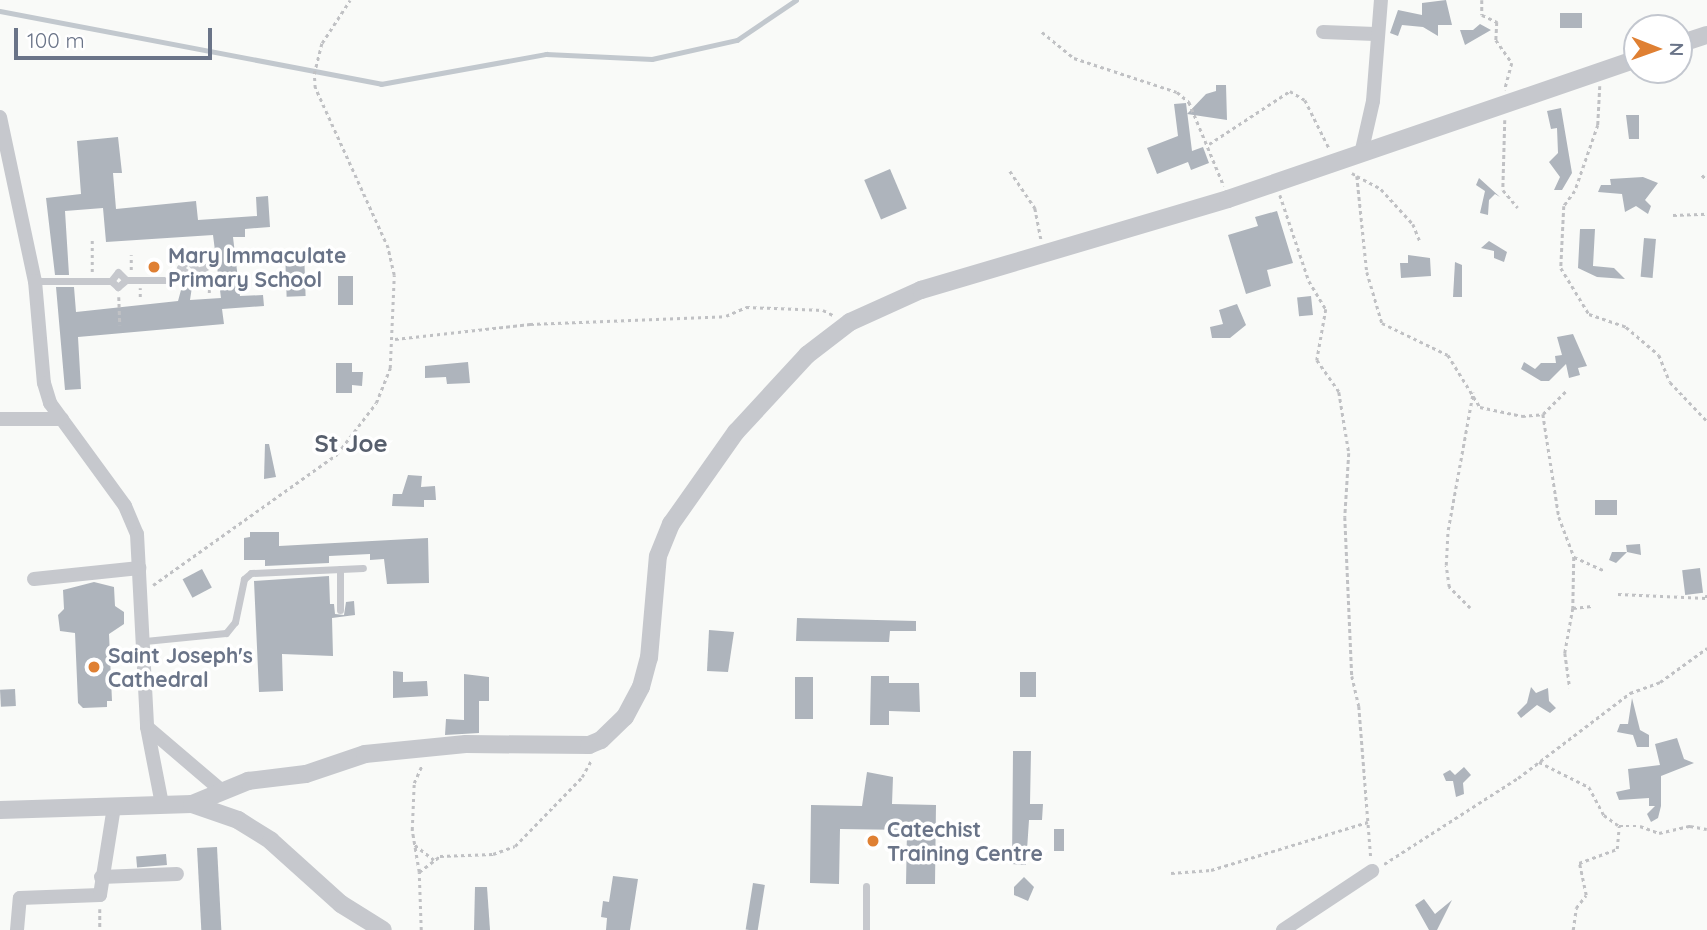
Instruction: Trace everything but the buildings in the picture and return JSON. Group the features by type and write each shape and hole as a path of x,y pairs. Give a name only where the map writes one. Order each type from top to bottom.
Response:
{"street":[{"path":"1361,154 1373,101 1375,34 1381,0"},
{"path":"1324,32 1375,34"},
{"path":"192,804 248,781 306,774 383,752 467,744 589,745 625,717 641,687 649,658 659,556 671,524 737,432 807,355 850,322 921,289 1043,251 1228,199 1623,64"},
{"path":"0,117 34,281 44,383 61,419 132,518 142,593 146,727 162,804"},
{"path":"0,419 61,419"},
{"path":"34,579 139,568"},
{"path":"146,727 223,792"},
{"path":"0,810 192,804 238,820 271,841 341,904 383,930"},
{"path":"17,930 20,898 100,895 114,807"},
{"path":"1283,930 1372,871"},
{"path":"101,877 177,874"}],"lane":[{"path":"34,281 91,279 111,281 118,287 128,280 177,280 180,268 186,275 195,268 210,265"},
{"path":"111,281 118,272 128,280"},
{"path":"145,641 226,633 235,622 244,579 251,573 362,568"},
{"path":"340,569 340,610"},
{"path":"866,886 866,930"}],"path":[{"path":"142,593 337,454 376,403 390,368 395,339 394,275 388,248 315,88 314,74 322,43 350,0"},
{"path":"1482,0 1482,15 1497,22 1496,40 1512,63 1504,86 1506,102 1503,190 1518,208"},
{"path":"1042,32 1074,58 1177,92 1189,102 1209,144 1228,199"},
{"path":"1597,72 1601,92 1598,125 1575,191 1564,206 1561,268 1589,314 1626,327 1659,355 1670,382 1707,421"},
{"path":"1209,144 1290,91 1305,100 1337,162 1389,197 1413,224 1420,241"},
{"path":"1010,171 1035,208 1043,251"},
{"path":"1702,175 1707,180"},
{"path":"1357,176 1367,272 1382,323 1448,355 1480,407 1522,416 1543,414 1567,390"},
{"path":"1275,182 1309,282 1326,309 1317,360 1339,392 1349,453 1345,517 1352,676 1372,871 1539,762 1630,693 1660,682 1707,648"},
{"path":"1674,215 1707,214"},
{"path":"91,279 92,240"},
{"path":"128,280 131,256"},
{"path":"209,293 210,265"},
{"path":"118,287 120,325"},
{"path":"395,339 530,324 726,316 746,307 823,310 850,322"},
{"path":"1470,608 1449,587 1446,565 1448,530 1472,391"},
{"path":"1543,414 1559,517 1574,557 1573,607 1565,653 1570,688"},
{"path":"1574,557 1605,571"},
{"path":"1618,594 1706,598 1707,593"},
{"path":"1573,607 1592,606"},
{"path":"419,872 433,860 493,854 515,846 582,777 591,762 589,745"},
{"path":"421,930 414,783 429,759"},
{"path":"1539,762 1589,787 1604,814 1619,826 1640,826 1659,833 1690,826 1707,829"},
{"path":"1171,873 1211,870 1368,822"},
{"path":"1573,930 1576,908 1586,895 1579,863 1617,849 1619,826"},
{"path":"415,845 433,860"},
{"path":"100,895 100,930"}],"waterway":[{"path":"0,11 381,84 546,54 652,59 737,40 796,0"}],"place":[{"name":"Mary Immaculate Primary School","path":"154,267"},
{"name":"Saint Joseph's Cathedral","path":"94,667"},
{"name":"Catechist Training Centre","path":"873,841"}],"district":[{"name":"St Joe","path":"351,444"}]}
